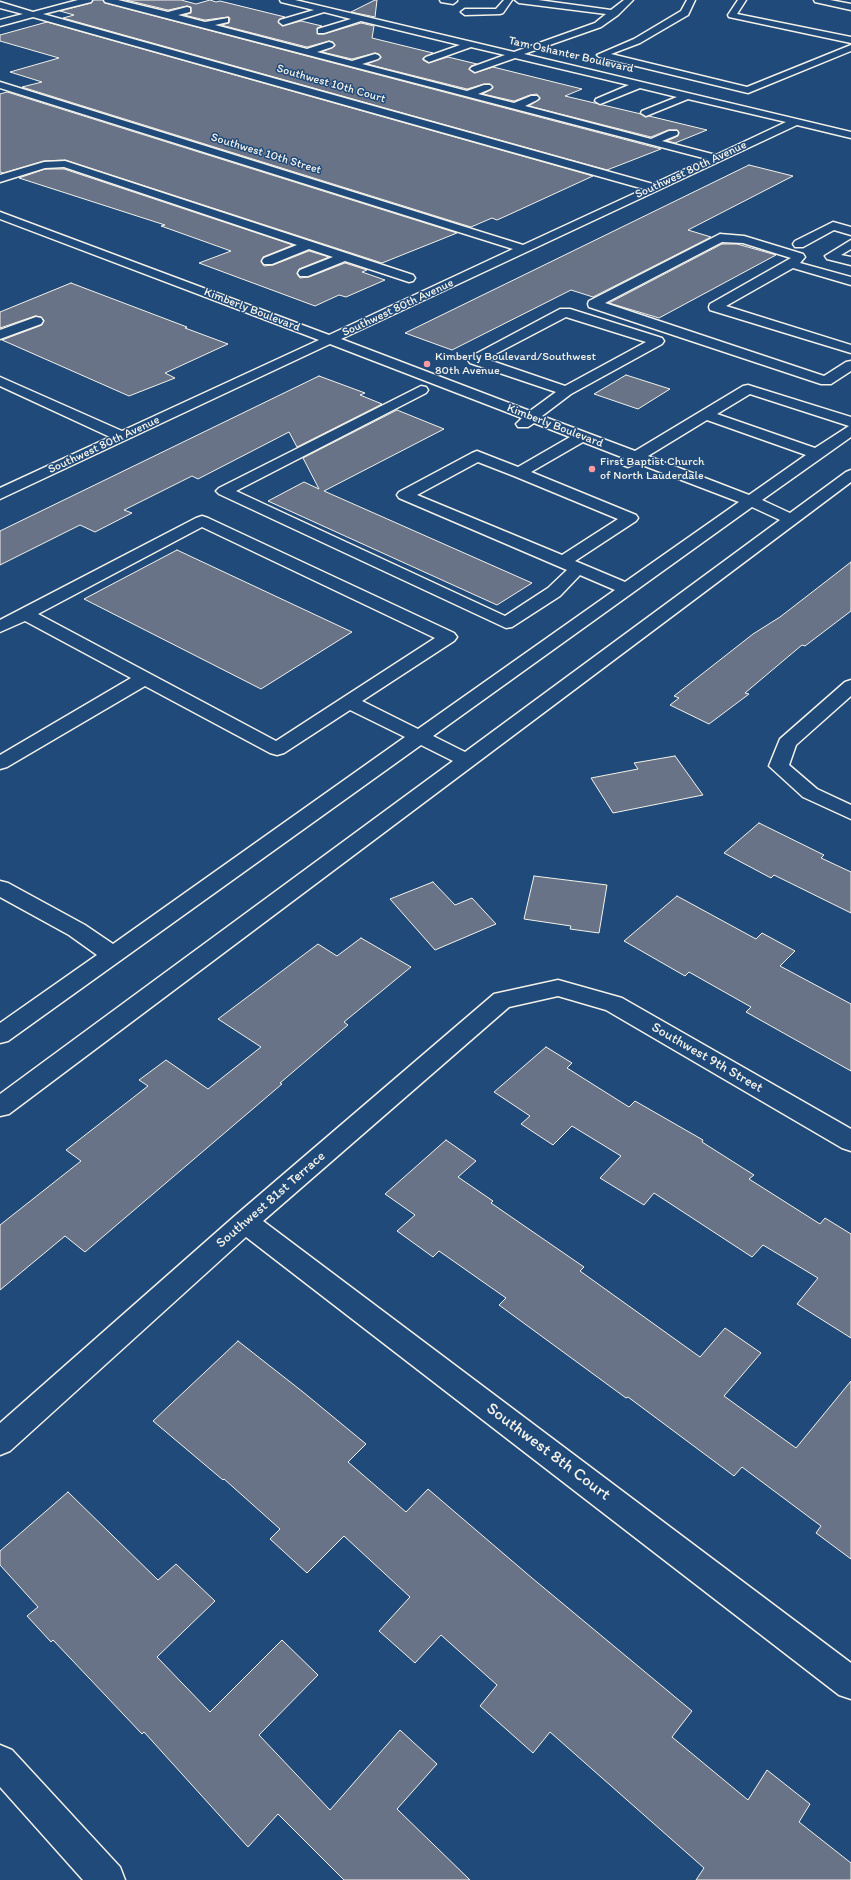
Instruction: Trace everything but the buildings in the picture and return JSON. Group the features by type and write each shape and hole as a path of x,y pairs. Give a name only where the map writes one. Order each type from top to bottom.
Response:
{"street":[{"path":"0,23 88,0"},
{"path":"108,0 716,158"},
{"name":"Tam Oshanter Boulevard","path":"284,0 851,135"},
{"path":"444,0 453,1"},
{"path":"465,12 497,12 500,11 508,0"},
{"path":"519,0 615,13"},
{"path":"475,69 598,25 615,13 629,0"},
{"path":"691,0 685,13 637,41 602,55 748,90 851,48"},
{"path":"742,0 732,14 851,40"},
{"path":"818,0 851,7"},
{"name":"Southwest 10th Court","path":"0,5 654,188"},
{"path":"283,22 323,9"},
{"path":"168,16 187,10"},
{"path":"321,31 362,18"},
{"path":"205,25 225,20"},
{"path":"429,59 471,44"},
{"path":"307,52 329,45"},
{"path":"352,64 375,57"},
{"path":"600,101 640,84"},
{"name":"Southwest 10th Street","path":"0,85 524,248"},
{"path":"468,94 487,87"},
{"path":"646,113 687,96"},
{"path":"515,106 534,98"},
{"name":"Southwest 80th Avenue","path":"0,494 795,122"},
{"path":"652,142 673,133"},
{"path":"0,179 44,165 65,164 409,278"},
{"name":"Kimberly Boulevard","path":"0,215 532,417 570,443 636,457 737,505 791,519"},
{"path":"799,244 833,226 851,231"},
{"path":"0,229 30,241"},
{"path":"851,349 715,307 792,264 799,257 744,240 720,238 594,304 826,381 851,365"},
{"path":"851,244 831,256 851,261"},
{"path":"268,261 307,245"},
{"path":"304,274 343,257"},
{"path":"792,264 851,281"},
{"path":"532,417 566,391 657,341 565,312 475,360 566,391"},
{"path":"0,334 36,321"},
{"name":"Kimberly Boulevard","path":"297,343 327,354"},
{"path":"0,381 122,437"},
{"path":"635,472 617,465 636,457 748,389 851,422"},
{"path":"421,390 224,491 506,623 554,592 578,568"},
{"path":"706,415 817,454"},
{"name":"Kimberly Boulevard","path":"532,417 516,426 533,432"},
{"path":"0,1035 627,589 737,505 817,454 851,430"},
{"path":"519,473 570,443"},
{"path":"563,562 630,518 477,456 405,495 563,562 578,568 627,589"},
{"path":"0,1107 851,475"},
{"path":"0,628 25,614 202,521 448,637 277,749 25,614"},
{"path":"0,763 145,678"},
{"path":"851,686 787,743 779,766 810,793 851,813"},
{"path":"349,702 466,760"},
{"path":"0,888 77,930 113,955"},
{"name":"Southwest 9th Street","path":"558,988 614,1004 851,1141"},
{"name":"Southwest 81st Terrace","path":"0,1442 245,1222 502,1000 558,988"},
{"name":"Southwest 8th Court","path":"245,1222 851,1683"},
{"path":"0,1762 107,1880"}],"place":[{"name":"Kimberly Boulevard/Southwest 80th Avenue","path":"427,364"},
{"name":"First Baptist Church of North Lauderdale","path":"592,469"}]}
